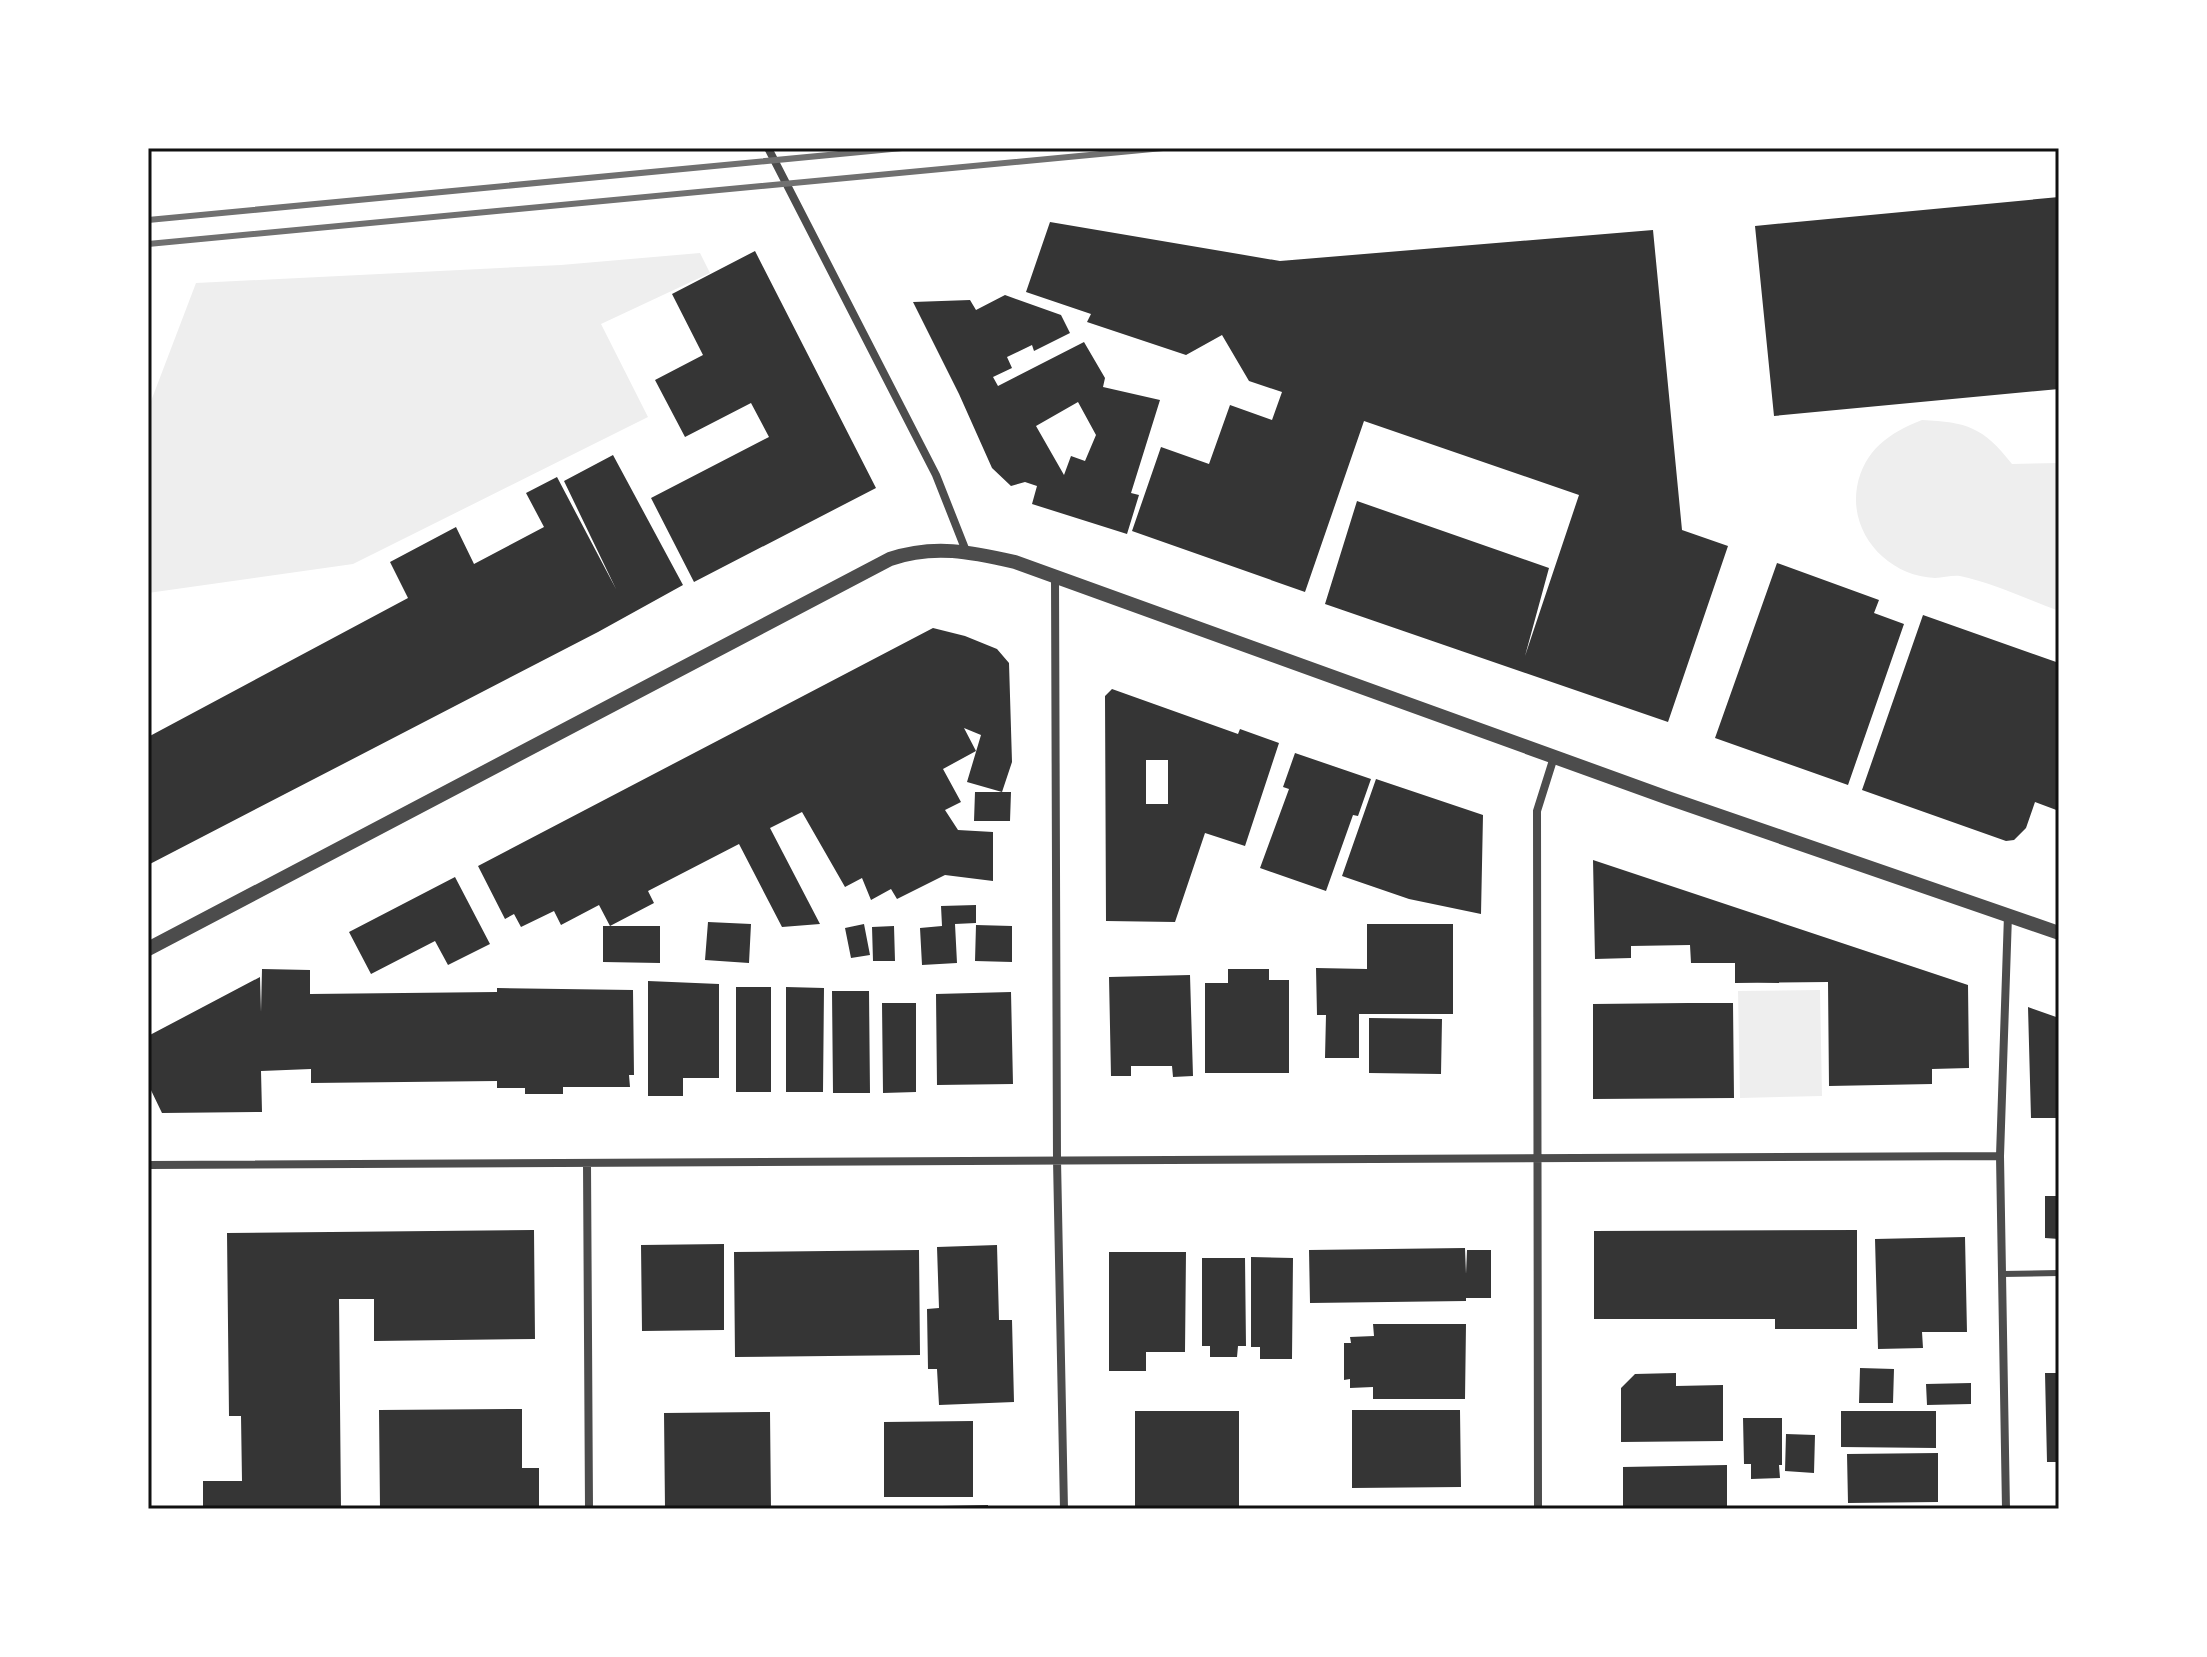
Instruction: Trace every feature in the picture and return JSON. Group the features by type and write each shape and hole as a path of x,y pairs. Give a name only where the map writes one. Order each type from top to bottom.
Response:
{"street":[{"path":"768,148 936,475 966,551"},
{"path":"148,949 890,559 914,551 966,551 1015,562 1554,757 2059,933"},
{"path":"1055,578 1057,1160 1064,1509"},
{"path":"1538,1509 1537,811 1554,757"},
{"path":"2006,1509 2000,1156 2008,915"},
{"path":"148,1165 2000,1156"},
{"path":"587,1163 589,1509"}],"lane":[{"path":"2002,1274 2059,1273"}],"shaded area":[{"path":"700,253 710,273 601,324 648,417 353,564 148,593 148,409 196,283 561,265"},
{"path":"1922,420 1973,429 1992,442 2012,464 2059,463 2059,611 1972,579 1957,576 1935,578 1902,570 1875,549 1859,521 1856,504 1860,474 1880,444"},
{"path":"1820,990 1822,1096 1740,1098 1738,991"}],"building":[{"path":"2059,197 2059,389 1774,416 1755,226"},
{"path":"1050,222 1280,261 1653,230 1682,530 1728,546 1668,722 1325,604 1357,501 1549,568 1525,656 1579,495 1364,421 1305,592 1132,531 1161,447 1209,464 1230,405 1272,420 1282,392 1249,381 1222,335 1186,355 1087,322 1091,314 1026,292"},
{"path":"755,251 876,488 694,582 651,498 769,437 751,403 685,437 655,380 703,355 672,294"},
{"path":"1005,295 1061,315 1070,333 1034,351 1032,345 1007,357 1012,368 993,377 998,386 1084,342 1105,378 1103,387 1160,400 1131,493 1139,495 1127,534 1032,504 1037,486 1025,482 1011,486 992,468 913,302 970,300 976,310","holes":["1078,402 1096,435 1085,461 1071,456 1064,475 1036,426"]},
{"path":"613,455 683,585 148,865 148,737 408,598 390,562 456,527 474,564 544,527 526,493 557,477 616,589 564,481"},
{"path":"1777,563 1879,600 1874,613 1904,624 1848,785 1715,738"},
{"path":"1923,615 2059,663 2059,811 2035,802 2026,828 2014,840 2006,841 1862,790"},
{"path":"933,628 997,649 1009,663 1012,762 1002,792 967,782 981,735 964,728 976,751 943,769 961,802 945,810 958,830 993,832 993,881 945,875 897,899 891,889 871,900 862,878 845,887 802,812 770,828 820,924 782,927 739,844 648,891 654,903 610,926 599,905 561,925 554,911 521,927 514,914 505,919 478,866"},
{"path":"1112,689 1238,734 1240,729 1279,743 1245,846 1205,833 1175,922 1106,921 1105,696","holes":["1146,760 1168,760 1168,804 1146,804"]},
{"path":"1295,753 1371,779 1358,816 1353,815 1326,891 1260,868 1289,789 1283,787"},
{"path":"1376,779 1483,815 1481,914 1409,899 1342,876"},
{"path":"975,792 1011,792 1010,821 974,821"},
{"path":"1593,860 1968,985 1969,1068 1932,1069 1932,1084 1829,1086 1828,982 1735,983 1735,963 1691,963 1690,945 1631,946 1631,958 1595,959"},
{"path":"455,877 490,944 448,965 435,941 371,974 349,932"},
{"path":"976,905 976,923 955,924 957,963 922,965 920,928 942,926 941,906"},
{"path":"708,922 751,924 749,963 705,960"},
{"path":"864,924 870,955 851,958 845,928"},
{"path":"1367,924 1453,924 1453,1014 1359,1014 1359,1058 1325,1058 1326,1015 1317,1015 1316,968 1367,969"},
{"path":"976,925 1012,926 1012,962 975,961"},
{"path":"603,926 660,926 660,963 603,962"},
{"path":"894,926 895,961 873,961 872,927"},
{"path":"262,969 310,970 310,994 497,992 497,988 633,990 634,1075 629,1075 630,1087 563,1087 563,1094 525,1094 525,1088 497,1088 497,1081 311,1083 311,1069 261,1071 262,1112 162,1113 148,1084 148,1036 260,977 261,1012"},
{"path":"1228,969 1269,969 1269,980 1289,980 1289,1073 1205,1073 1205,983 1228,983"},
{"path":"1190,975 1193,1076 1173,1077 1172,1066 1131,1066 1131,1076 1111,1076 1109,977"},
{"path":"648,981 719,984 719,1078 683,1078 683,1096 648,1096"},
{"path":"736,987 771,987 771,1092 736,1092"},
{"path":"786,987 824,988 823,1092 786,1092"},
{"path":"832,991 869,991 870,1093 833,1093"},
{"path":"1011,992 1013,1084 937,1085 936,994"},
{"path":"882,1003 916,1003 916,1092 883,1093"},
{"path":"1733,1003 1734,1098 1593,1099 1593,1004"},
{"path":"2028,1007 2059,1018 2059,1118 2031,1118"},
{"path":"1369,1018 1442,1019 1441,1074 1369,1073"},
{"path":"2045,1196 2059,1196 2059,1239 2045,1238"},
{"path":"534,1230 535,1339 374,1341 374,1299 339,1299 341,1509 203,1509 203,1481 242,1481 241,1416 229,1416 227,1233"},
{"path":"1857,1230 1857,1329 1775,1329 1775,1319 1594,1319 1594,1231"},
{"path":"1965,1237 1967,1332 1922,1332 1923,1348 1878,1349 1875,1239"},
{"path":"724,1244 724,1330 642,1331 641,1245"},
{"path":"997,1245 999,1320 1012,1320 1014,1402 939,1405 937,1369 928,1369 927,1309 939,1308 937,1247"},
{"path":"1465,1248 1466,1274 1467,1250 1491,1250 1491,1298 1310,1303 1309,1250"},
{"path":"919,1250 920,1355 735,1357 734,1252"},
{"path":"1109,1252 1186,1252 1185,1352 1146,1352 1146,1371 1109,1371"},
{"path":"1251,1257 1293,1258 1292,1359 1260,1359 1260,1347 1251,1347"},
{"path":"1202,1258 1245,1258 1246,1346 1238,1346 1237,1357 1210,1357 1210,1346 1202,1346"},
{"path":"1373,1324 1466,1324 1465,1399 1373,1399 1373,1387 1350,1388 1350,1379 1344,1380 1344,1343 1351,1343 1350,1337 1374,1336"},
{"path":"1860,1368 1894,1369 1893,1403 1859,1403"},
{"path":"1676,1373 1676,1386 1723,1385 1723,1441 1621,1442 1621,1388 1635,1374"},
{"path":"2045,1373 2059,1373 2059,1462 2047,1462"},
{"path":"1971,1383 1971,1404 1927,1405 1926,1384"},
{"path":"522,1409 522,1468 539,1468 539,1509 380,1509 379,1410"},
{"path":"1352,1410 1460,1410 1461,1487 1352,1488"},
{"path":"1135,1411 1239,1411 1239,1509 1135,1509"},
{"path":"1841,1411 1936,1411 1936,1448 1841,1447"},
{"path":"770,1412 771,1509 665,1509 664,1413"},
{"path":"1743,1418 1782,1418 1780,1478 1751,1479 1751,1464 1744,1464"},
{"path":"973,1421 973,1497 884,1497 884,1422"},
{"path":"1786,1434 1815,1435 1814,1473 1785,1471"},
{"path":"1938,1453 1938,1502 1848,1503 1847,1454"},
{"path":"1727,1465 1727,1509 1623,1509 1623,1467"},
{"path":"988,1505 988,1509 942,1509 942,1506"}],"railway":[{"path":"148,220 902,148"},
{"path":"148,244 1163,148"}]}
